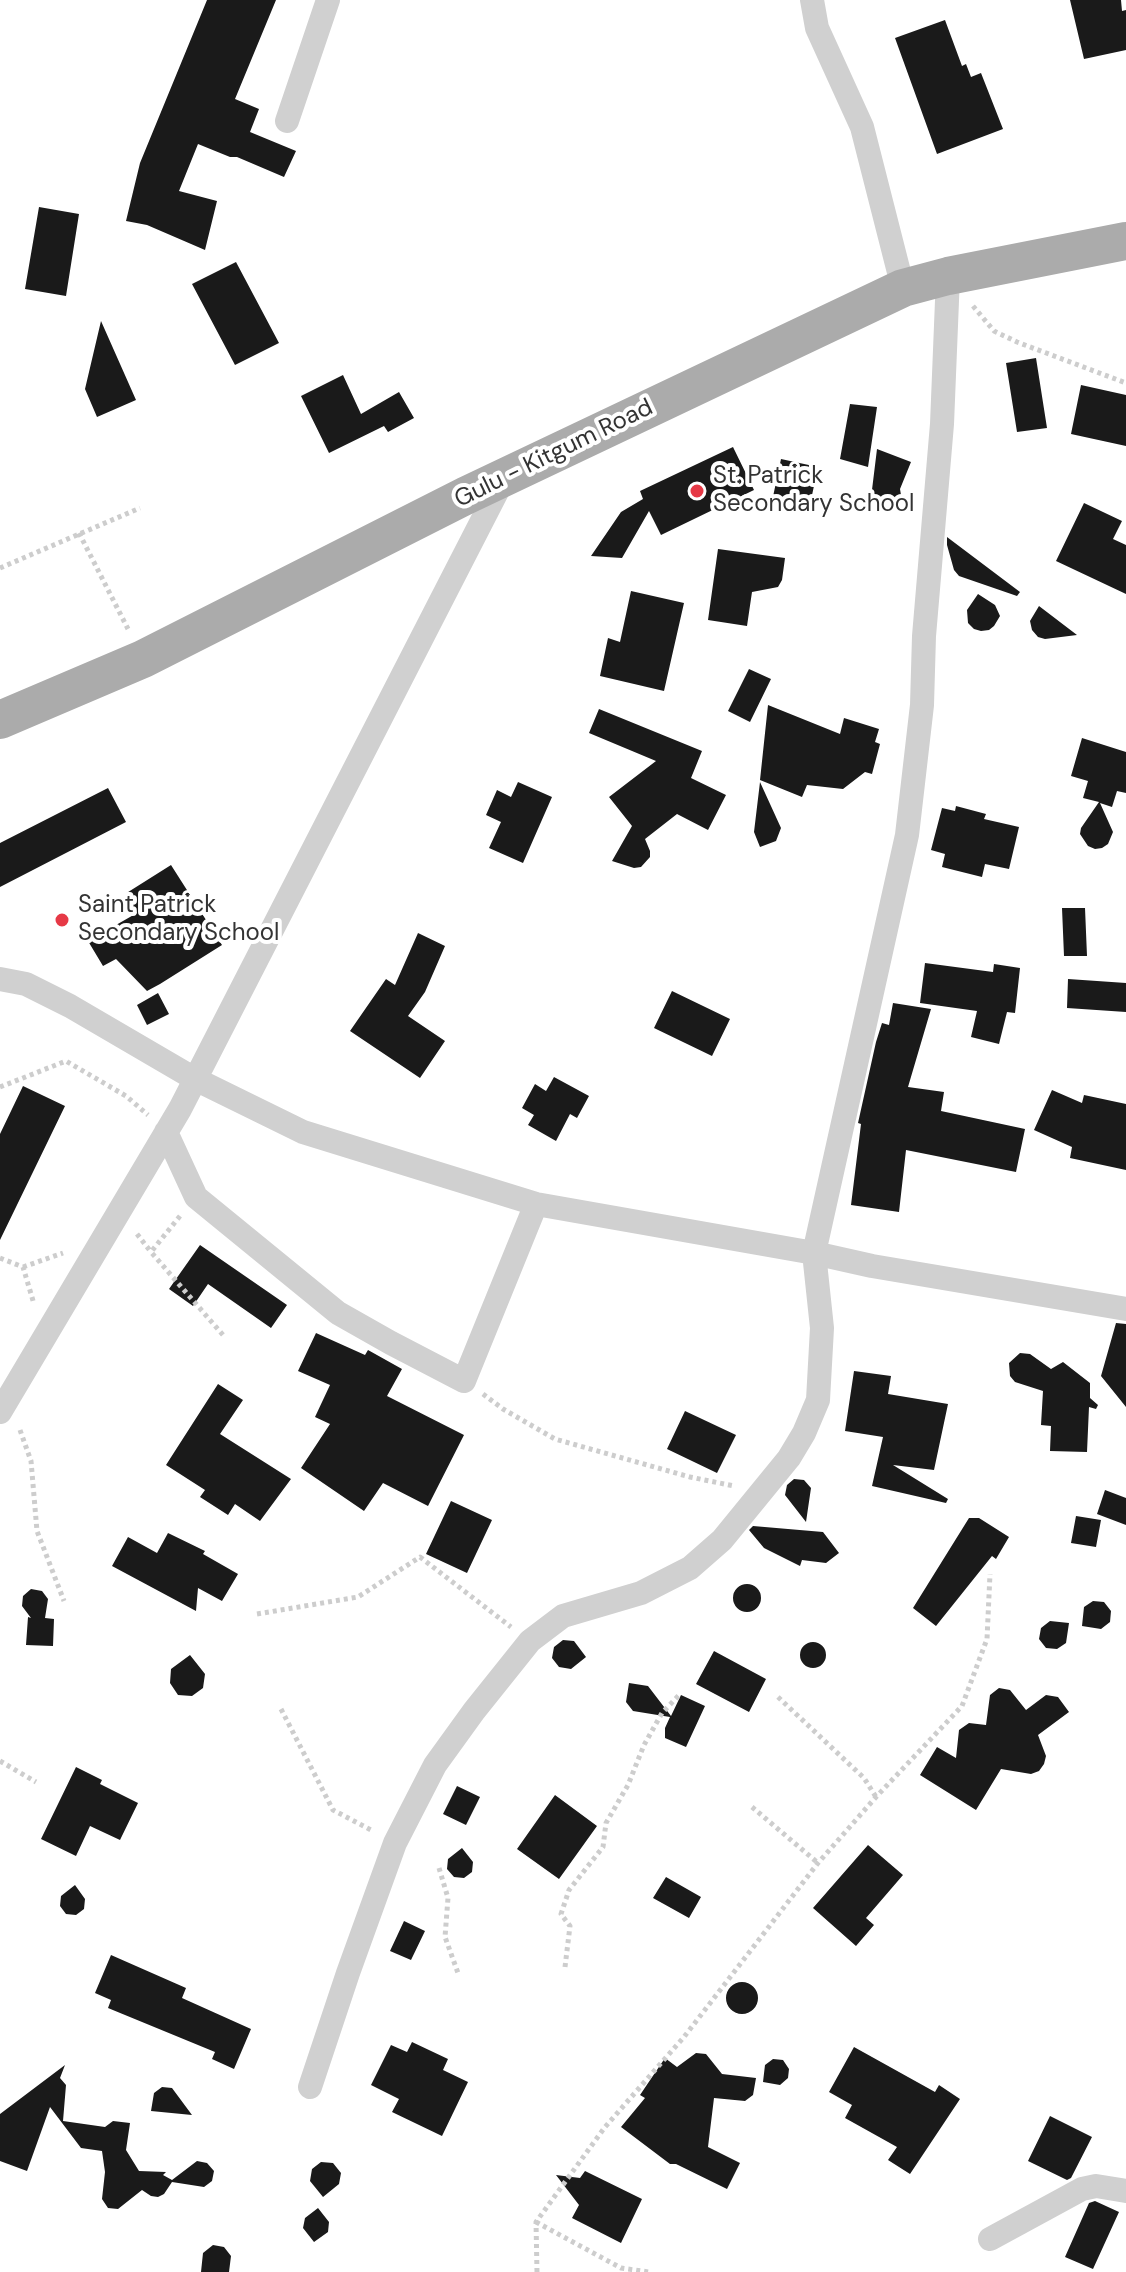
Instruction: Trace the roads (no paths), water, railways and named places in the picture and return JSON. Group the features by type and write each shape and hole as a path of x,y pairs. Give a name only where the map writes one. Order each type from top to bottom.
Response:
{"main road":[{"name":"Gulu - Kitgum Road","path":"0,720 143,659 504,478 903,288 948,276 1126,241"}],"street":[{"path":"287,121 328,0"},
{"path":"812,0 817,28 862,127 903,288"},
{"path":"310,2087 395,1843 435,1765 474,1711 530,1641 563,1616 641,1593 690,1568 722,1540 789,1458 818,1400 822,1328 814,1253 907,835 922,705 924,636 942,424 948,276"},
{"path":"4,1406 195,1079 504,478"},
{"path":"0,979 26,984 70,1006 195,1079 303,1132 536,1204 1126,1309"},
{"path":"166,1132 196,1197 338,1313 464,1381 536,1204"},
{"path":"990,2239 1082,2189 1096,2186 1126,2191"}],"place":[{"name":"St. Patrick Secondary School","path":"697,491"},
{"name":"Saint Patrick Secondary School","path":"62,920"}]}
